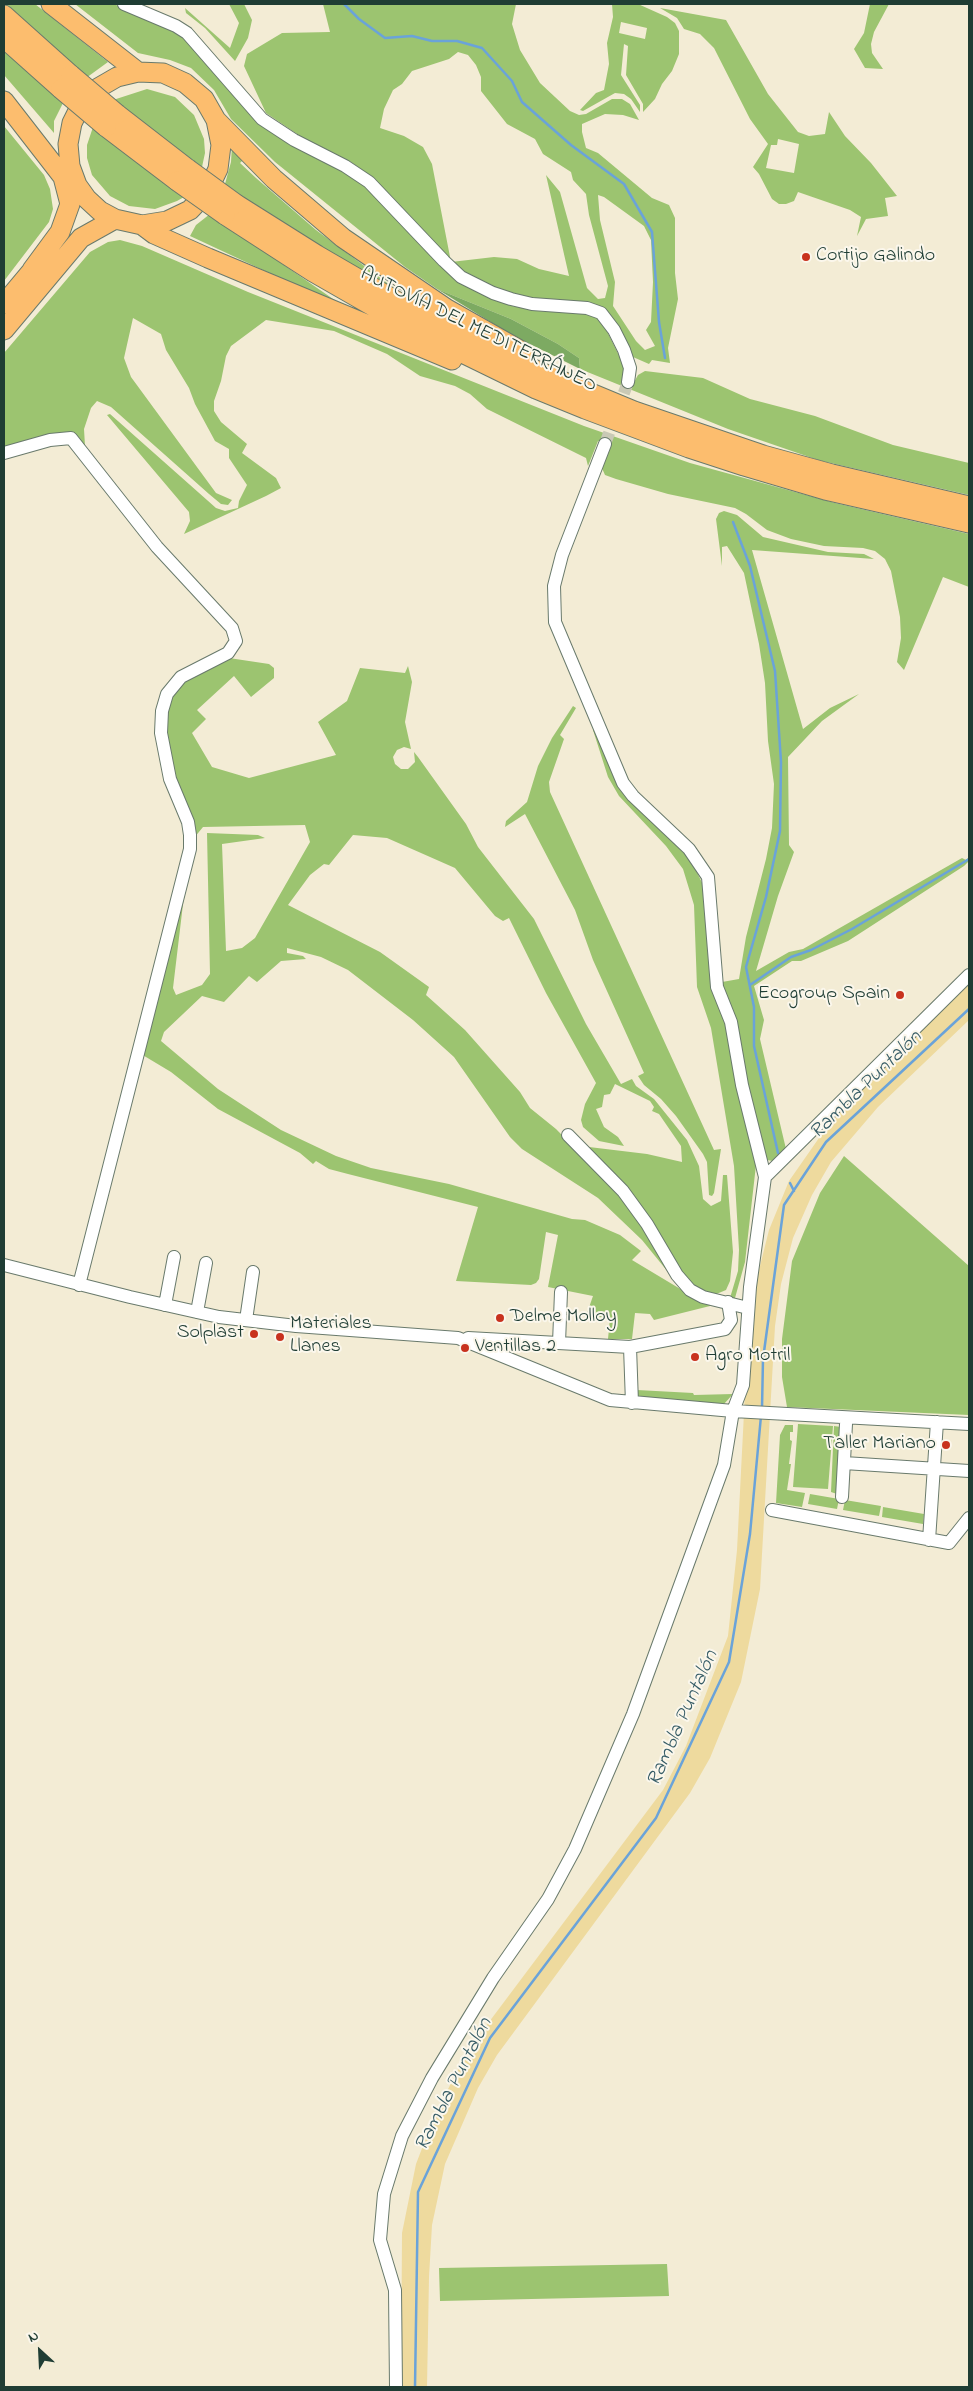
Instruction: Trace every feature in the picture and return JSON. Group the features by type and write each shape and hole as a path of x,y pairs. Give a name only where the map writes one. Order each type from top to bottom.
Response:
{"highway":[{"path":"51,4 138,72"},
{"name":"AUTOVÍA DEL MEDITERRÁNEO","path":"4,15 66,82"},
{"name":"AUTOVÍA DEL MEDITERRÁNEO","path":"4,38 66,82 111,120 313,272 368,304 536,389 634,428 744,466 825,490 969,523"},
{"path":"216,120 221,145 218,169 207,192 190,210 167,221 142,225 115,219 100,211 87,199 78,186 70,166 68,144 72,123 82,103 98,88 117,77 138,72 163,74 185,83 204,99 216,120 306,209 383,267 447,309 528,354 615,396 634,411"},
{"path":"4,88 70,166"},
{"path":"4,102 56,166 63,177 70,204 67,217 60,232 32,270"},
{"path":"4,304 62,235 74,212 78,186"},
{"name":"AUTOVÍA DEL MEDITERRÁNEO","path":"231,210 417,313 521,364 634,411 763,455 832,474 969,506"},
{"path":"4,330 81,238 115,219"},
{"path":"142,225 154,234 323,308 498,379 536,389"}],"street":[{"path":"124,4 176,26 187,33 262,119 294,140 345,166 369,182 461,277 492,294 511,299 532,304 587,308 601,313 614,330 624,350 630,368 628,382"},
{"path":"4,453 50,440 71,438 157,547 232,628 236,641 228,653 181,677 167,694 162,711 160,733 170,779 188,822 190,849 79,1285"},
{"path":"396,2387 395,2290 380,2240 384,2194 402,2136 432,2078 493,1978 548,1899 575,1849 633,1714 693,1552 724,1464 743,1385 748,1308 765,1177 742,1085 731,1022 717,987 708,877 689,849 633,796 624,783 555,622 554,586 562,555 604,444"},
{"path":"765,1177 969,974"},
{"path":"568,1135 623,1190 647,1224 677,1274 690,1290 704,1297 748,1308"},
{"path":"165,1305 174,1257"},
{"path":"198,1312 206,1263"},
{"path":"4,1266 165,1305 246,1320 458,1338 630,1347 725,1329 731,1320 728,1302"},
{"path":"246,1320 253,1272"},
{"path":"559,1343 561,1292"},
{"path":"458,1338 574,1387 610,1400 780,1414 969,1424"},
{"path":"630,1347 632,1403"},
{"path":"930,1540 937,1422"},
{"path":"842,1497 846,1424"},
{"path":"844,1463 969,1471"},
{"path":"772,1510 949,1543 969,1518"}],"green space":[{"path":"4,4 35,4 108,62 86,78"},
{"path":"75,4 114,4 180,34 244,108 257,119 362,182 446,269 512,306 536,311 591,313 600,317 633,384 638,375 645,371 703,378 750,399 815,416 893,445 969,463 969,495 818,460 728,429 580,369 579,358 558,344 511,319 437,289 405,267 275,162 231,119 214,90 191,68 170,60 138,53"},
{"path":"229,4 244,4 252,20 248,38 235,61 205,28 186,13 185,8 230,48 239,23"},
{"path":"323,4 516,4 512,24 520,50 540,83 570,111 579,115 586,114 612,99 622,99 630,104 639,120 623,115 605,114 582,124 582,132 586,148 598,153 652,198 669,205 675,218 675,273 678,299 668,348 670,363 652,360 649,364 633,357 608,315 595,305 518,297 467,275 451,262 369,175 351,162 303,138 266,113 244,66 247,54 282,33 330,32","holes":["458,52 468,55 476,65 481,77 481,91 507,124 535,139 543,154 571,172 573,180 586,194 589,215 608,286 605,298 598,299 587,288 560,192 546,175 569,276 539,269 517,259 494,257 451,262 432,164 423,147 404,136 380,128 384,109 393,90 402,84 412,71 449,59","598,195 604,197 644,226 651,240 653,282 651,322 646,330 655,346 645,350 636,341 613,306 615,282 600,220"]},
{"path":"612,4 638,4 667,17 675,23 679,31 679,54 672,71 662,84 655,99 643,112 643,104 626,75 628,46 624,44 621,75 640,105 640,112 631,99 624,94 615,93 583,111 580,110 596,93 604,90 609,64 607,43 613,17","holes":["621,22 647,28 645,39 619,33"]},
{"path":"870,4 889,4 874,32 871,44 872,53 883,69 865,68 854,49 864,33"},
{"path":"660,8 726,20 768,94 798,132 809,136 825,134 829,112 845,136 871,163 897,196 885,198 888,216 866,219 857,236 861,217 850,210 798,192 794,201 786,204 779,204 772,199 759,174 753,167 768,144 750,119 714,48 700,34 684,29 677,18","holes":["778,139 799,144 794,173 766,168 771,145 777,145"]},
{"path":"4,51 63,103 54,121 54,133 4,75"},
{"path":"147,89 175,97 194,115 204,139 205,153 202,167 113,100"},
{"path":"4,126 44,175 50,189 53,209 49,222 4,281"},
{"path":"93,127 184,197 155,209 129,206 110,196 92,175 87,158 87,145"},
{"path":"232,146 244,159 240,163 256,178 316,230 402,294 356,269 275,219 225,184 231,162"},
{"path":"210,214 349,310 190,236 196,225"},
{"path":"120,240 142,246 248,292 584,426 690,463 835,503 969,534 969,587 943,577 904,670 897,662 901,638 900,617 891,571 885,559 875,551 863,548 824,546 791,539 767,530 735,508 668,494 605,475 601,466 609,443 598,441 588,466 586,458 487,409 470,394 455,386 420,376 387,354 334,331 266,320 231,346 226,356 221,381 214,401 214,411 221,422 247,444 242,453 276,478 281,488 184,534 190,521 189,512 107,415 110,414 216,508 225,511 238,508 239,501 247,485 229,458 229,449 215,441 195,404 189,388 166,350 161,334 133,318 124,358 131,377 216,493 232,500 228,505 221,504 209,494 111,407 97,401 91,408 84,429 85,446 75,434 63,432 4,450 4,353 90,252 108,242"},
{"path":"437,289 511,319 558,344 579,358 580,369 510,334"},
{"path":"724,511 737,515 763,537 828,552 864,554 874,559 752,550 803,729 830,708 859,694 822,721 788,757 789,845 794,852 778,896 756,971 789,952 803,949 962,858 966,860 969,857 969,861 964,866 848,941 801,961 792,961 754,986 764,1020 760,1039 786,1149 773,1161 767,1160 762,1147 722,982 739,979 746,937 772,828 774,784 768,741 765,683 759,644 744,573 727,546 722,547 722,566 716,519 719,513"},
{"path":"229,658 269,664 274,668 274,678 251,697 234,676 197,710 206,719 192,733 212,767 249,778 336,755 318,722 347,701 360,668 405,673 408,666 412,682 405,722 411,749 404,747 397,750 393,757 395,764 401,769 408,769 415,762 414,752 466,824 478,847 534,919 586,1024 621,1084 632,1079 636,1086 654,1099 687,1140 699,1166 703,1199 711,1206 721,1201 723,1175 727,1175 733,1252 730,1281 726,1290 714,1295 692,1287 589,1147 647,1154 682,1162 681,1146 659,1114 652,1111 654,1107 650,1101 615,1084 610,1094 604,1095 602,1107 596,1109 604,1127 618,1137 624,1146 599,1141 583,1127 581,1120 585,1104 596,1083 546,993 509,918 503,921 495,916 455,868 387,838 353,835 329,865 324,864 310,875 288,905 380,952 429,987 426,995 465,1030 520,1092 530,1108 556,1129 628,1202 668,1272 642,1240 598,1198 522,1149 510,1137 454,1057 413,1020 348,970 321,957 287,948 287,953 303,956 306,959 281,961 257,982 249,976 224,1002 202,996 164,1032 161,1041 218,1089 281,1130 336,1156 371,1168 449,1184 572,1219 585,1220 620,1235 641,1251 632,1260 692,1296 714,1305 654,1320 650,1314 635,1313 632,1339 608,1339 610,1318 586,1316 593,1296 548,1287 558,1235 546,1232 539,1279 536,1283 531,1285 456,1281 478,1207 329,1169 316,1161 313,1164 300,1153 218,1109 171,1072 141,1054 186,879 173,988 176,995 202,985 210,974 207,833 258,835 265,838 222,844 226,951 242,948 255,938 310,842 305,825 203,827 194,838 178,789 164,726 168,708 177,687 188,677"},
{"path":"573,706 576,708 560,735 564,739 549,782 550,792 714,1150 721,1149 712,1196 709,1195 707,1162 703,1154 676,1116 661,1099 644,1085 638,1076 644,1073 593,960 575,910 525,814 505,827 506,821 527,802 538,766 552,738"},
{"path":"594,727 617,780 690,858 707,893 724,1014 756,1165 745,1262 735,1298 732,1299 730,1298 738,1271 739,1250 734,1166 711,1028 697,987 694,905 683,869 666,846 619,796 608,777 593,730"},
{"path":"844,1156 969,1266 969,1415 787,1407 782,1377 782,1339 792,1261 820,1193"},
{"path":"637,1390 693,1393 694,1395 733,1394 724,1404 637,1398"},
{"path":"798,1424 833,1426 828,1489 793,1487"},
{"path":"785,1425 793,1425 793,1432 790,1432 790,1440 792,1441 789,1464 791,1464 787,1490 805,1493 802,1507 776,1503 780,1435"},
{"path":"834,1426 841,1427 837,1494 831,1492"},
{"path":"810,1494 839,1499 837,1509 808,1504"},
{"path":"845,1500 881,1506 879,1516 843,1510"},
{"path":"883,1507 924,1514 923,1524 882,1517"},
{"path":"667,2264 669,2296 440,2301 439,2268"}],"sand":[{"path":"969,982 969,1020 878,1107 831,1162 812,1195 793,1238 781,1284 775,1326 760,1589 741,1682 710,1758 690,1793 497,2055 478,2088 445,2164 432,2225 427,2387 401,2387 402,2233 416,2164 436,2112 458,2070 486,2026 663,1790 686,1746 728,1636 737,1550 745,1393 757,1278 769,1230 789,1181 835,1115"}],"waterway":[{"path":"344,4 359,19 385,38 412,36 432,41 457,41 482,48 512,81 522,102 571,145 624,184 652,232 659,322 665,358"},
{"path":"733,522 750,566 775,671 781,762 780,831 766,897 746,967 754,1007 754,1046 778,1153"},
{"path":"750,985 791,957 811,950 852,929 969,859"},
{"name":"Rambla Puntalón","path":"762,1408 763,1359 784,1205 826,1142 969,1009"},
{"name":"Rambla Puntalón","path":"790,1183 794,1191"},
{"name":"Rambla Puntalón","path":"415,2387 418,2192 490,2038 656,1818 729,1662 750,1534 761,1416"}],"tunnel":[{"path":"605,444 628,382"}],"place":[{"name":"Cortijo Galindo","path":"806,257"},
{"name":"Ecogroup Spain","path":"900,995"},
{"name":"Delme Molloy","path":"500,1318"},
{"name":"Solplast","path":"254,1334"},
{"name":"Materiales Llanes","path":"280,1337"},
{"name":"Ventillas 2","path":"465,1348"},
{"name":"Agro Motril","path":"695,1357"},
{"name":"Taller Mariano","path":"946,1445"}]}
